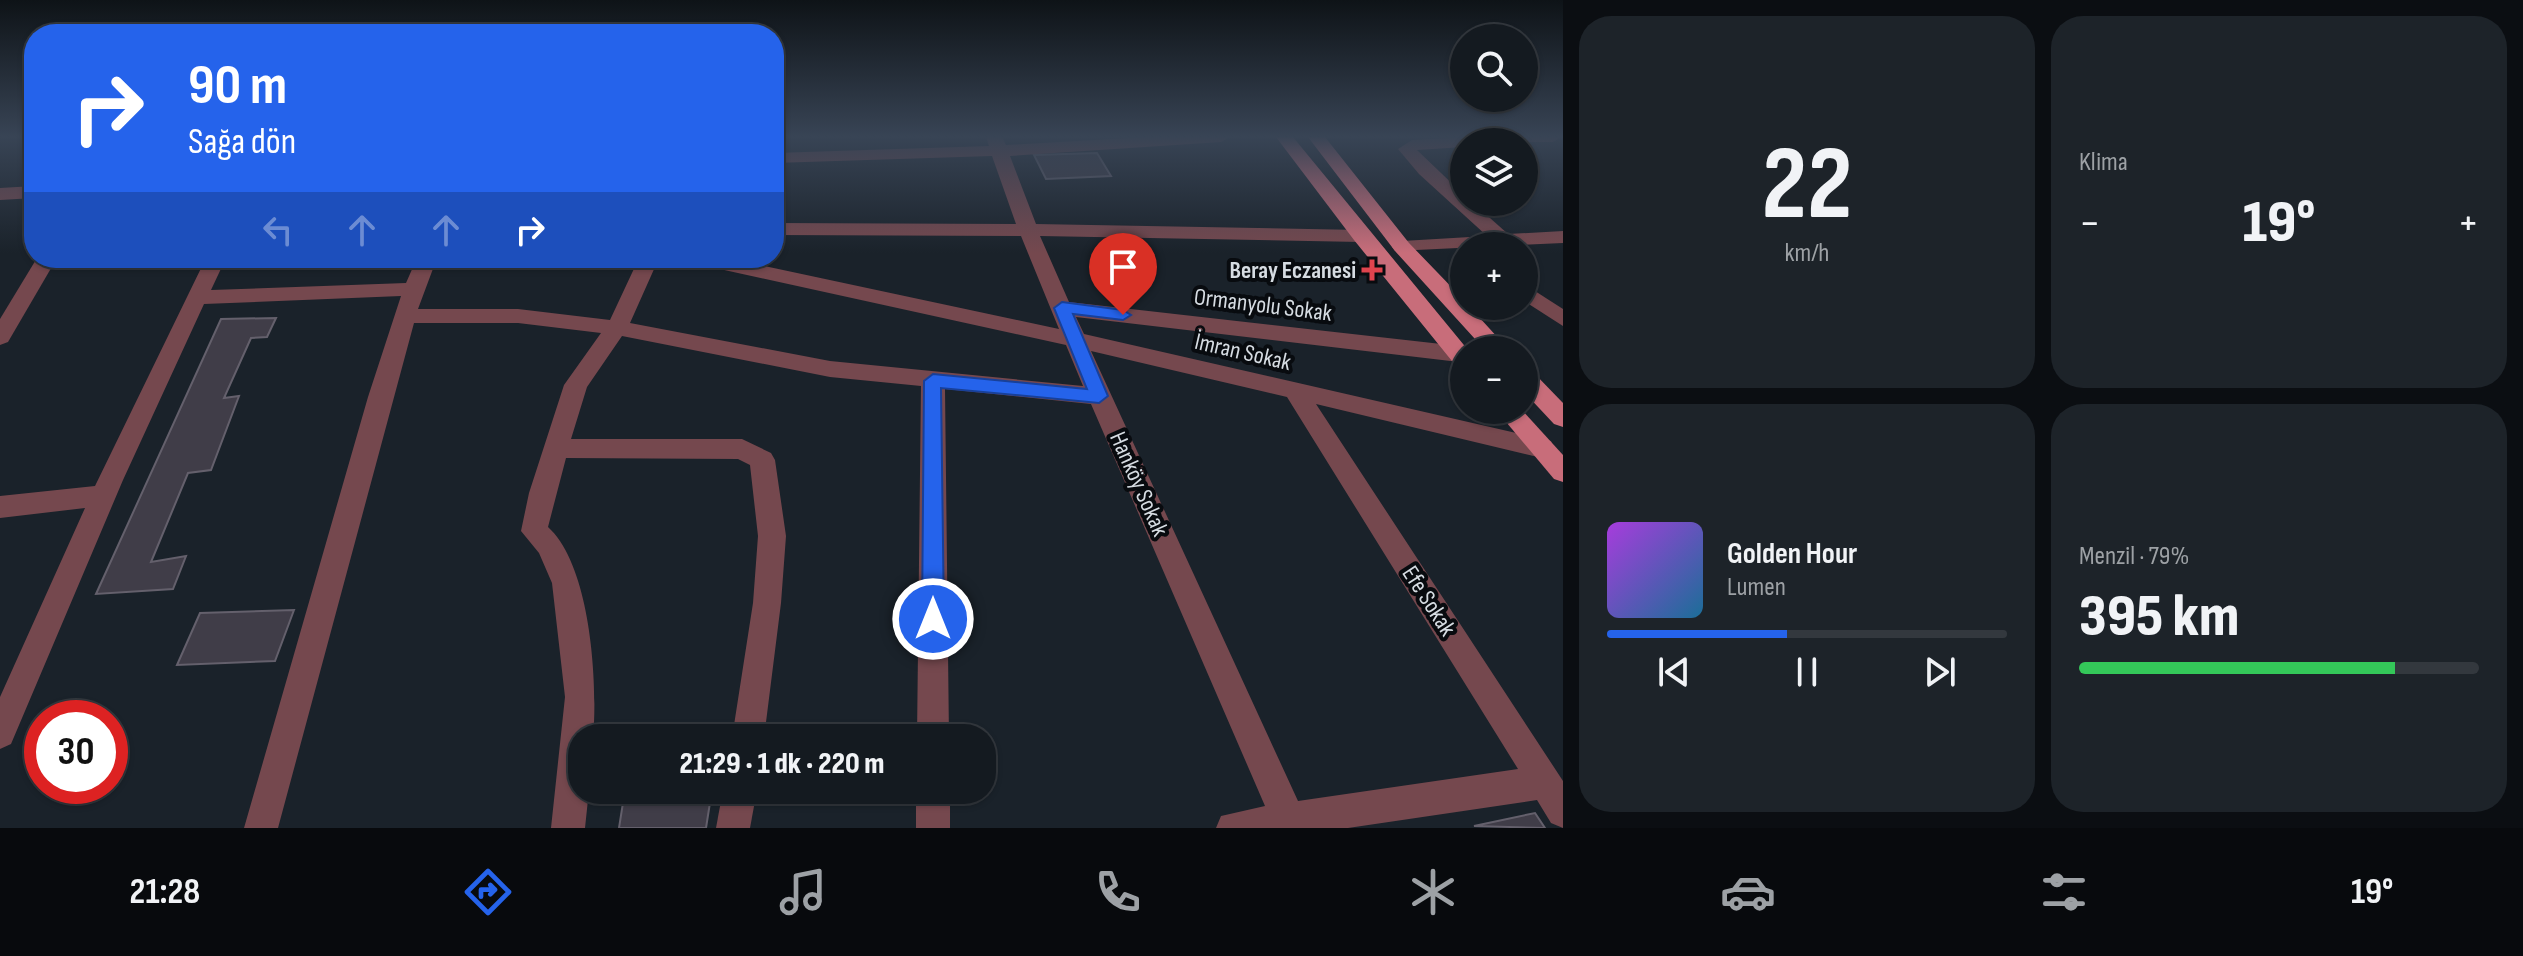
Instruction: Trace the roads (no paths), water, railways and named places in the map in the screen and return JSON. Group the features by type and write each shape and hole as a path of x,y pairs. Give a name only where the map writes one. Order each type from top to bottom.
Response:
{"main road":[{"path":"1314,176 1450,344"},
{"path":"1346,176 1402,247 1485,336"},
{"path":"1538,392 1563,418"},
{"path":"1521,424 1563,472"}],"street":[{"name":"Hanköy Sokak","path":"1009,176 1028,230 1099,396 1290,824"},
{"path":"1431,176 1494,232"},
{"path":"0,194 24,193"},
{"path":"784,229 1361,236"},
{"path":"1538,239 1563,237"},
{"path":"1402,247 1450,246"},
{"path":"0,337 8,309 39,268"},
{"path":"0,733 104,495 211,268"},
{"path":"261,828 325,592 423,268"},
{"path":"568,828 581,697 566,583 550,546 534,531 576,385 617,328 644,268"},
{"name":"İmran Sokak","path":"743,268 1542,448"},
{"path":"195,298 414,289"},
{"path":"1538,301 1563,319"},
{"name":"Ormanyolu Sokak","path":"1062,308 1450,356"},
{"path":"406,316 518,316 617,328 830,369 1099,396"},
{"path":"933,381 933,724"},
{"name":"Efe Sokak","path":"1295,391 1563,811"},
{"path":"556,448 742,449 762,460 772,536 763,645 750,724"},
{"path":"0,507 104,495"},
{"path":"1233,828 1290,824 1544,782"},
{"path":"733,828 737,804"},
{"path":"933,804 933,828"}],"place":[{"name":"Beray Eczanesi","path":"1372,270"}]}
